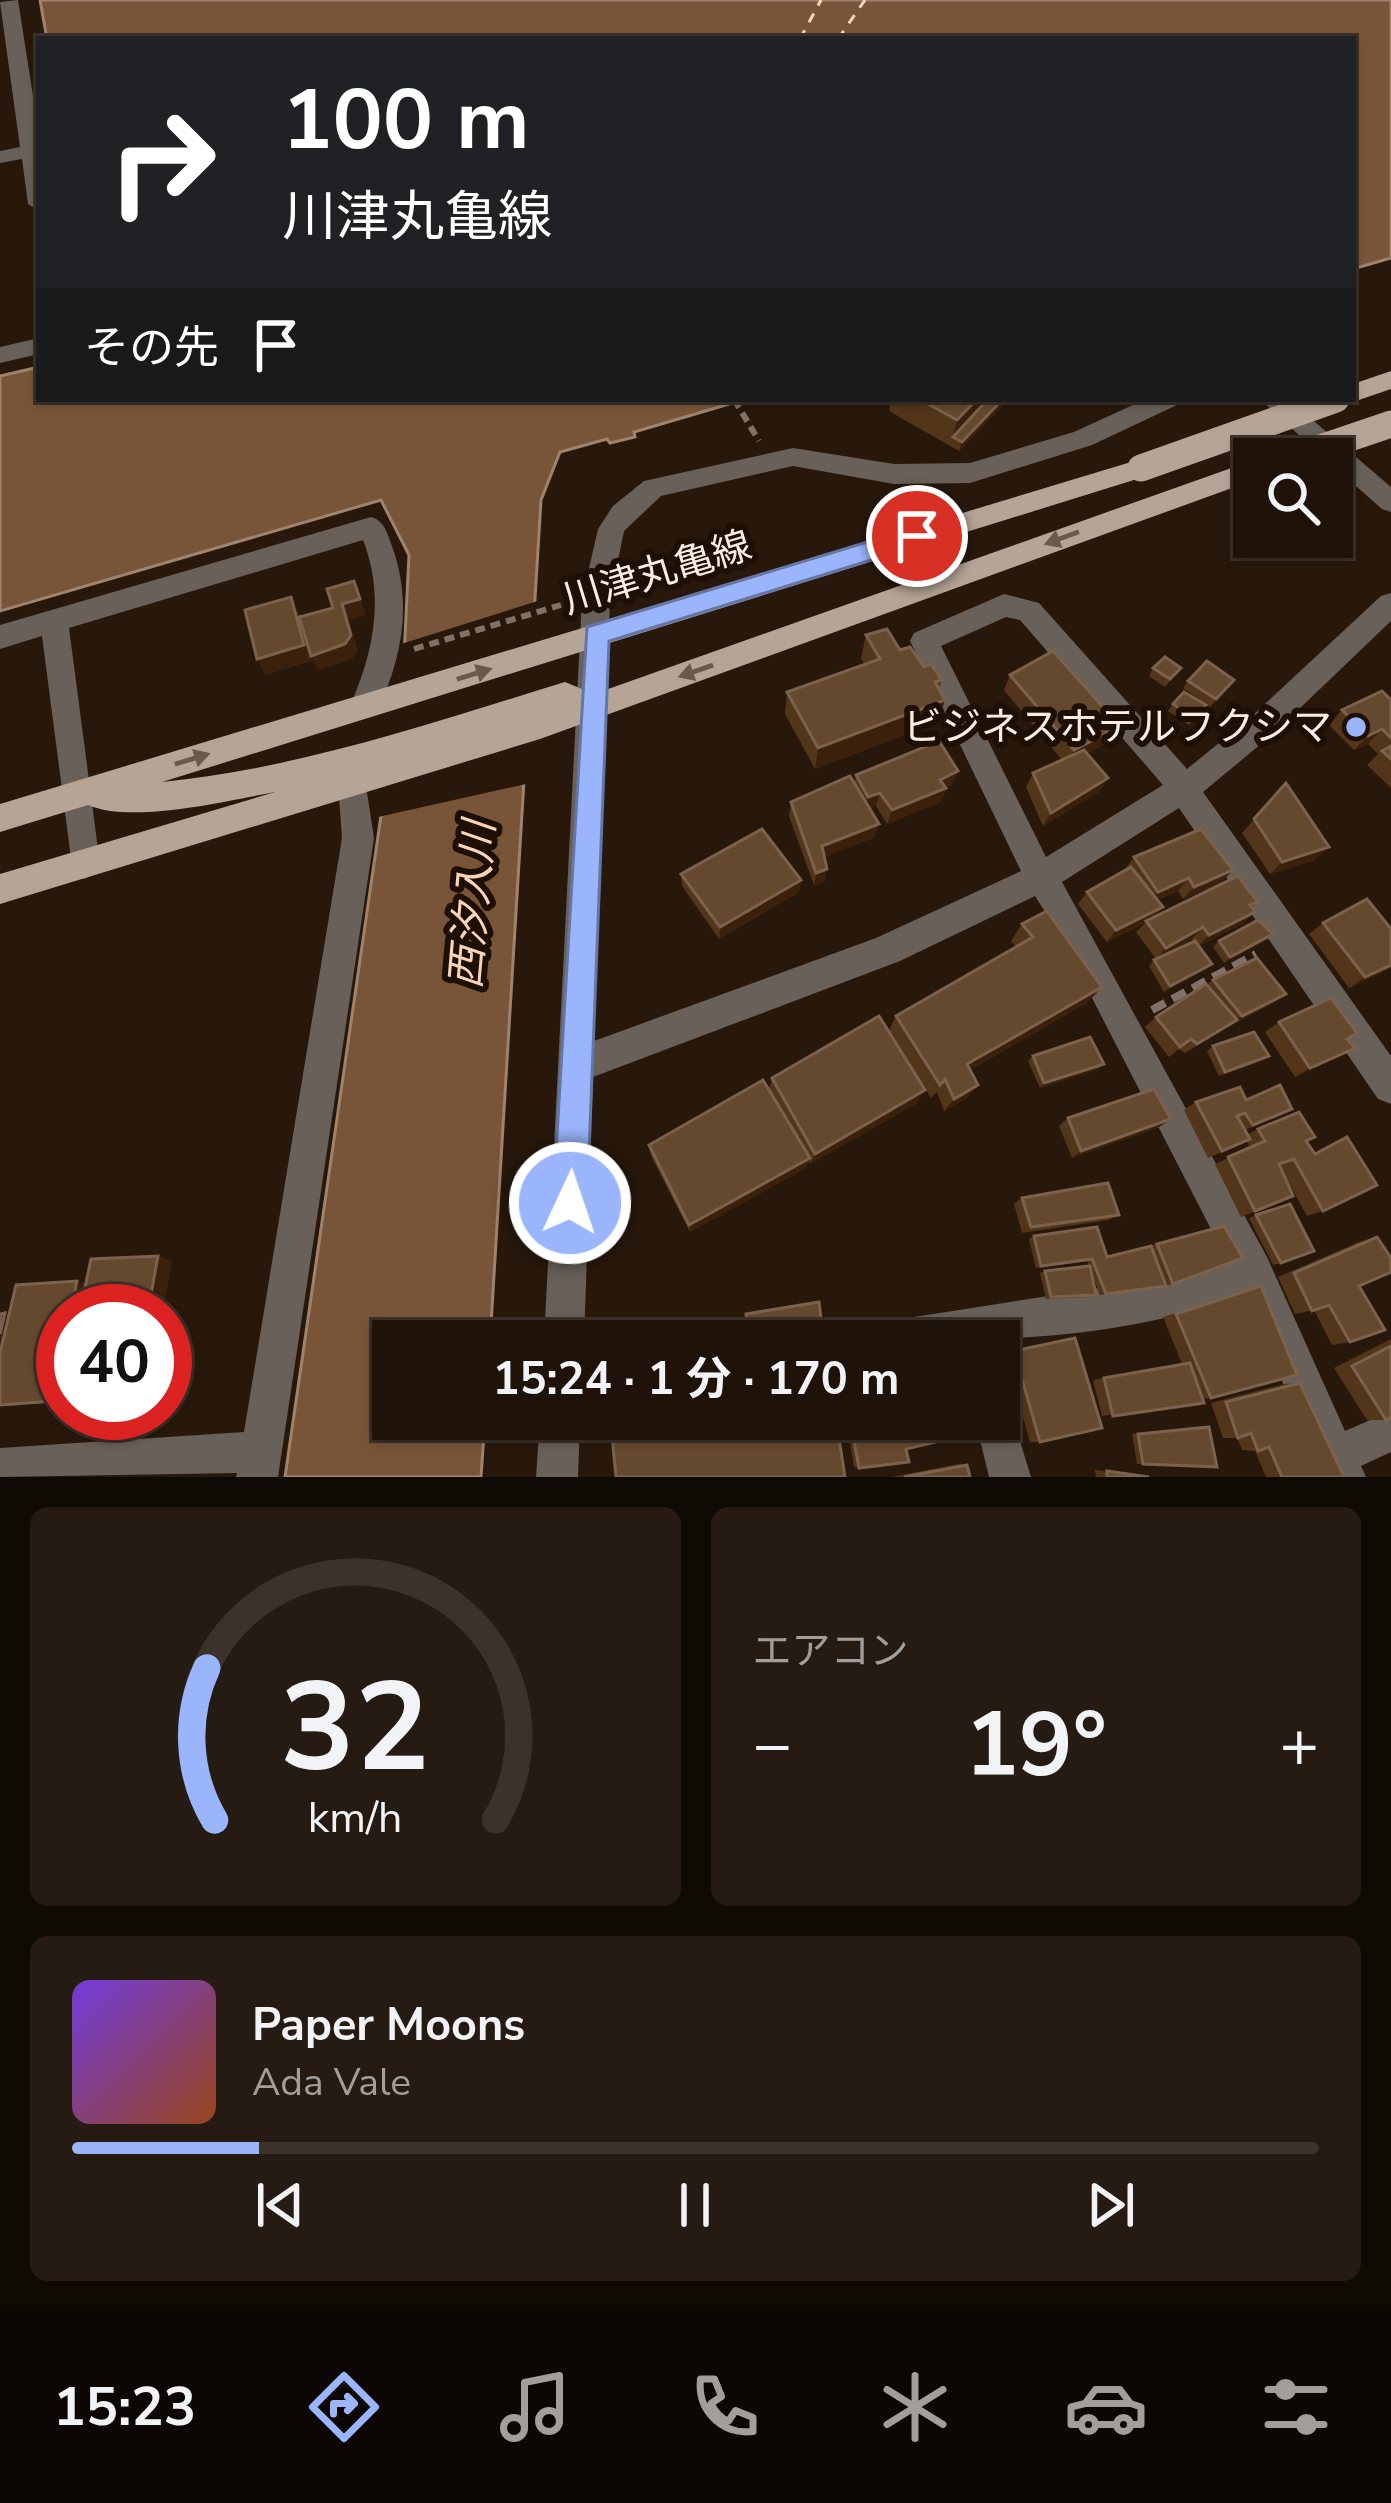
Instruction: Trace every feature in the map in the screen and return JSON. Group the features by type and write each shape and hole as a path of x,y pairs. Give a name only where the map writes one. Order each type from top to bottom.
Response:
{"main road":[{"path":"1356,392 1391,380"},
{"name":"川津丸亀線","path":"0,818 1141,468 1328,402"},
{"path":"1350,438 1391,424"},
{"path":"0,889 579,700 1233,477"},
{"path":"76,795 154,800 360,773 540,726 579,700"}],"street":[{"path":"8,0 36,184"},
{"path":"0,157 31,151"},
{"path":"0,355 36,347"},
{"path":"565,1320 577,1065 579,700 596,635 596,599 605,553 622,513 653,488 770,459 813,458 894,474 970,473 1083,439 1162,402"},
{"path":"1275,402 1391,502"},
{"path":"0,638 371,527 389,566 388,657 365,706"},
{"path":"1391,1086 1161,757 1029,611 1004,604 924,641 1039,875 1070,921 1253,1271 1342,1466 1391,1431"},
{"path":"577,1065 921,938 1039,875 1181,790 1391,604"},
{"path":"54,621 84,864"},
{"path":"0,1469 259,1464 358,838 360,773"},
{"path":"1020,1325 1202,1291 1253,1271"},
{"path":"557,1477 559,1440"},
{"path":"1000,1440 1010,1477"}],"path":[{"path":"736,402 770,459"},
{"path":"388,657 561,605"},
{"path":"1124,1026 1286,938"}],"water":[{"path":"40,0 1391,0 1391,258 1356,268 1356,36 46,36"},
{"name":"西汐入川","path":"36,368 36,402 736,402 634,432 635,437 560,452 541,500 491,1320 372,1320 372,1440 484,1440 481,1477 285,1477 404,657 409,555 381,500 0,611 0,376"}],"pier":[{"path":"541,600 526,784 378,817 401,644"}],"building":[{"path":"924,402 974,402 957,420"},
{"path":"985,402 1000,402 962,442 953,437"},
{"path":"354,581 360,599 342,604 351,635 345,644 311,656 299,617 333,608 327,589"},
{"path":"291,597 304,645 257,659 245,610"},
{"path":"887,629 900,650 910,647 924,667 931,664 942,680 935,682 945,700 818,748 787,692 880,659 866,635"},
{"path":"1053,651 1120,726 1074,750 1010,675"},
{"path":"1165,657 1181,668 1170,679 1153,668"},
{"path":"1207,661 1234,680 1216,699 1188,681"},
{"path":"1382,691 1391,700 1391,738 1382,729 1368,736 1342,710"},
{"path":"1184,692 1206,705 1194,718 1173,704"},
{"path":"939,741 958,771 940,780 946,788 892,810 880,793 868,797 856,775"},
{"path":"1084,750 1108,778 1051,813 1033,773"},
{"path":"850,776 879,824 822,846 827,869 816,873 791,802"},
{"path":"1286,783 1329,847 1282,862 1254,819"},
{"path":"762,829 801,880 720,927 681,874"},
{"path":"1201,829 1233,870 1194,887 1189,878 1158,892 1134,857"},
{"path":"1131,867 1163,907 1116,930 1087,892"},
{"path":"1238,876 1258,902 1250,905 1255,912 1209,935 1203,927 1166,948 1146,921"},
{"path":"1367,899 1391,929 1391,965 1365,977 1323,923"},
{"path":"1047,911 1102,987 967,1064 978,1085 954,1099 945,1079 940,1085 896,1016 1033,937 1022,924"},
{"path":"1258,920 1273,934 1230,957 1219,941"},
{"path":"1195,941 1212,964 1170,986 1154,960"},
{"path":"1257,958 1286,994 1242,1016 1213,980"},
{"path":"1206,984 1237,1020 1197,1044 1191,1039 1180,1047 1156,1017"},
{"path":"1331,998 1357,1033 1347,1039 1355,1048 1310,1068 1279,1022"},
{"path":"879,1016 925,1090 815,1154 772,1078"},
{"path":"1254,1032 1269,1056 1225,1072 1213,1046"},
{"path":"1090,1037 1104,1064 1044,1083 1033,1056"},
{"path":"763,1080 810,1158 689,1225 649,1145"},
{"path":"1280,1085 1292,1109 1253,1125 1245,1113 1237,1116 1250,1139 1222,1151 1196,1102 1240,1087 1246,1100"},
{"path":"1154,1089 1171,1119 1081,1151 1068,1118"},
{"path":"1299,1112 1315,1137 1306,1141 1315,1154 1347,1137 1377,1185 1323,1211 1294,1159 1279,1164 1293,1196 1255,1211 1228,1157 1265,1141 1258,1129"},
{"path":"1108,1183 1119,1215 1031,1227 1022,1198"},
{"path":"1290,1204 1314,1251 1281,1263 1256,1215"},
{"path":"1224,1226 1243,1258 1173,1284 1157,1244"},
{"path":"1097,1227 1107,1257 1151,1246 1166,1286 1106,1294 1092,1259 1041,1266 1034,1236"},
{"path":"1377,1237 1391,1258 1391,1272 1359,1286 1385,1330 1350,1342 1329,1305 1312,1311 1294,1273"},
{"path":"158,1256 153,1284 86,1284 91,1259"},
{"path":"1090,1266 1096,1295 1051,1297 1045,1271"},
{"path":"77,1281 36,1284 36,1402 0,1405 0,1353 16,1285"},
{"path":"1261,1286 1297,1375 1211,1398 1176,1314"},
{"path":"819,1302 821,1320 746,1320 746,1314"},
{"path":"1075,1338 1102,1428 1040,1442 1020,1372 1020,1350"},
{"path":"1391,1346 1391,1417 1386,1420 1352,1366"},
{"path":"1190,1363 1204,1403 1113,1416 1104,1378"},
{"path":"1300,1383 1344,1477 1282,1477 1269,1447 1258,1451 1251,1433 1238,1438 1226,1402"},
{"path":"1209,1427 1217,1467 1143,1464 1138,1434"},
{"path":"612,1440 839,1440 845,1477 616,1477"},
{"path":"854,1440 944,1440 906,1449 909,1462 859,1468"},
{"path":"967,1465 970,1477 904,1477"},
{"path":"1107,1471 1149,1477 1107,1477"}],"ferry route":[{"path":"802,36 821,0"},
{"path":"840,36 865,0"}],"place":[{"name":"ビジネスホテルフクシマ","path":"1356,727"}],"route":[{"path":"570,1203 596,635 917,536"}]}
